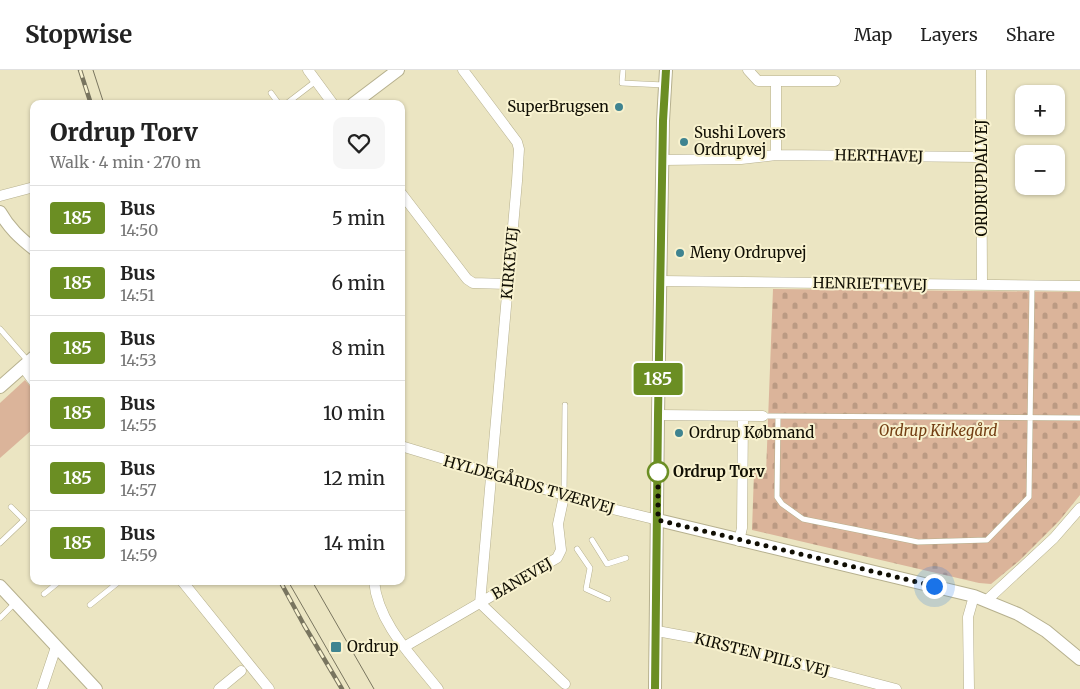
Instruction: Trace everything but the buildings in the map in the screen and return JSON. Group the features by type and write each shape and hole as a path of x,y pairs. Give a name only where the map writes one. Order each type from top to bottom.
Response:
{"street":[{"path":"308,70 330,100"},
{"path":"358,100 398,70"},
{"name":"KIRKEVEJ","path":"463,70 517,142 518,149 480,603"},
{"path":"655,689 660,280 666,70"},
{"path":"748,70 758,81 835,81"},
{"name":"ORDRUPDALVEJ","path":"981,70 982,285"},
{"path":"776,82 776,155"},
{"name":"HERTHAVEJ","path":"663,160 741,160 776,155 982,157"},
{"path":"0,196 30,188"},
{"path":"405,198 467,278 473,283 508,284"},
{"path":"0,212 6,223 30,246"},
{"name":"HENRIETTEVEJ","path":"660,280 1080,286"},
{"path":"0,387 28,362"},
{"path":"658,415 763,416"},
{"path":"739,541 742,528 743,416"},
{"name":"HYLDEGÅRDS TVÆRVEJ","path":"405,447 564,496 658,520"},
{"name":"BANEVEJ","path":"404,647 557,558 561,550 558,524 564,496"},
{"path":"969,689 968,617 980,598 1054,538 1080,508"},
{"path":"658,520 980,598 1018,614 1046,631 1080,659"},
{"path":"185,585 270,689"},
{"path":"375,585 378,602 385,618 404,647 438,689"},
{"path":"0,586 96,689"},
{"path":"480,603 564,684"},
{"name":"KIRSTEN PIILS VEJ","path":"657,630 718,642 896,689"},
{"path":"42,689 56,647"},
{"path":"220,689 242,671"}],"lane":[{"path":"623,70 622,84 665,85"},
{"path":"291,100 316,81"},
{"path":"271,93 276,100"},
{"path":"778,417 777,497 782,504 803,518 918,542 986,540 1029,497 1032,285"},
{"path":"0,329 28,362"},
{"name":"BANEVEJ","path":"564,405 564,496"},
{"path":"763,416 1080,418"},
{"path":"0,543 24,520 11,507"},
{"path":"592,540 607,564 626,558"},
{"path":"577,549 590,568 586,589 608,599"},
{"path":"44,594 55,585"},
{"path":"90,605 115,585"},
{"path":"0,618 15,603"}],"green space":[{"name":"Ordrup Kirkegård","path":"773,289 1080,292 1080,495 1059,521 1019,561 991,584 979,583 752,530 754,473 766,473"},
{"path":"25,380 30,386 30,432 0,458 0,403"}],"tram line":[{"path":"93,70 103,100"},
{"path":"290,585 350,689"},
{"path":"314,585 374,689"}],"railway":[{"path":"80,70 90,100"},
{"path":"282,585 342,689"}],"bus line":[{"name":"185","path":"655,689 663,121 666,70"}],"place":[{"name":"SuperBrugsen","path":"619,107"},
{"name":"Sushi Lovers Ordrupvej","path":"684,142"},
{"name":"Meny Ordrupvej","path":"680,253"},
{"name":"Ordrup Købmand","path":"679,433"},
{"name":"Ordrup Torv","path":"658,472"},
{"name":"Ordrup","path":"336,647"}],"route":[{"path":"658,472 658,466 658,520 739,541 934,586"}]}
